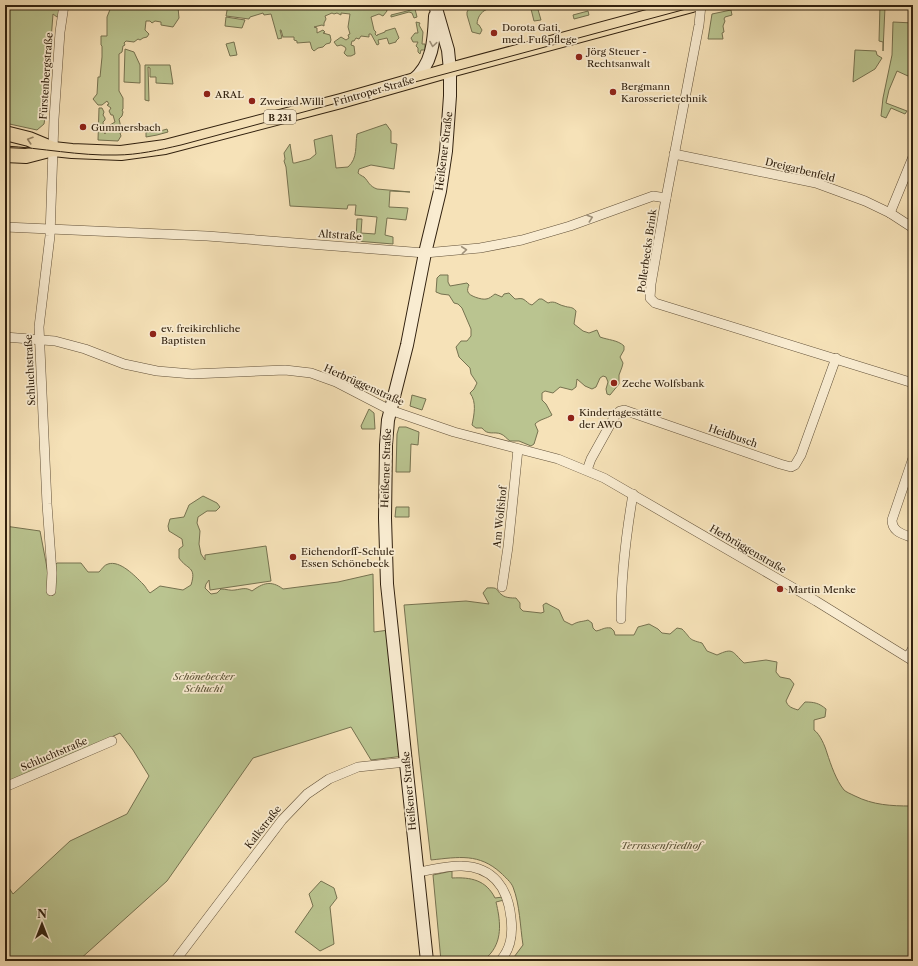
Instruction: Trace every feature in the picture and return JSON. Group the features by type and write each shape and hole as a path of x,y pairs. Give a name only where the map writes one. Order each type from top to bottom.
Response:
{"main road":[{"name":"Frintroper Straße","path":"5,134 29,139 53,149 91,153 128,152 165,147 692,5"},
{"name":"Frintroper Straße","path":"5,156 26,156 53,149"}],"street":[{"name":"Fürstenbergstraße","path":"53,149 60,32 64,5"},
{"name":"Heißener Straße","path":"427,961 386,560 386,451 390,410 405,356 425,253 444,169 449,115 450,70 448,50 435,5"},
{"path":"412,81 424,69 431,52 434,35 435,5"},
{"name":"Pollerbecks Brink","path":"701,5 699,25 666,198 651,284 650,298 652,301 659,304 913,383"},
{"name":"Schluchtstraße","path":"51,590 52,573 47,504 39,327 50,230 53,149"},
{"name":"Dreigarbenfeld","path":"674,154 816,183 850,194 890,213 913,228"},
{"path":"890,213 913,157"},
{"name":"Altstraße","path":"5,227 207,236 425,253 500,245 547,233 653,196 666,198"},
{"name":"Herbrüggenstraße","path":"5,337 55,341 124,364 157,372 192,374 285,370 311,373 336,382 390,410 454,432 558,459 604,478 816,601 911,659"},
{"name":"Heidbusch","path":"587,470 591,459 616,414 624,410 791,467 795,465 801,455 836,358"},
{"name":"Am Wolfshof","path":"502,587 508,547 518,449"},
{"path":"913,458 892,520 894,528 897,531 913,538"},
{"path":"621,619 621,600 632,494"},
{"path":"911,659 913,648"},
{"name":"Schluchtstraße","path":"5,787 112,741"},
{"name":"Kalkstraße","path":"178,960 282,820 306,794 329,779 358,767 406,762"},
{"path":"417,872 455,866 469,867 489,874 500,884 507,898 512,930 509,946 500,961"}],"green space":[{"path":"5,5 71,5 57,17 53,14 45,118 44,124 37,130 5,123"},
{"path":"117,5 176,5 178,7 179,18 173,27 161,25 161,22 155,21 152,23 150,21 146,21 145,30 149,34 147,37 140,40 138,39 134,42 126,41 124,43 125,45 123,46 122,52 119,54 119,91 123,98 123,112 119,119 122,132 120,133 121,136 118,141 98,140 99,108 102,108 104,112 103,115 105,120 103,122 105,134 107,128 110,130 110,125 115,122 113,115 111,115 109,111 111,108 107,105 109,104 107,101 102,105 98,105 93,99 97,94 98,77 100,77 102,57 101,36 107,36 107,17 111,7 115,8"},
{"path":"228,5 249,9 234,5 386,5 387,11 383,16 379,14 371,17 374,30 376,32 375,34 377,36 385,31 395,28 399,38 396,42 389,44 387,38 378,40 379,44 377,45 371,34 369,34 369,37 361,36 359,39 356,38 352,41 351,45 354,46 355,54 347,56 344,53 346,49 345,47 341,45 337,46 334,42 341,37 346,40 349,38 348,35 350,34 348,27 350,14 341,13 341,15 332,13 325,16 326,19 324,26 314,27 317,28 317,33 323,30 325,32 323,33 330,35 330,43 314,51 310,42 297,43 297,41 294,40 294,37 283,37 281,30 282,38 278,39 271,14 264,15 263,13 250,17 249,19 226,16"},
{"path":"471,5 511,5 504,9 490,8 483,12 478,19 477,24 482,30 480,34 472,32 467,15"},
{"path":"530,5 540,5 537,6 541,20 534,21"},
{"path":"880,5 885,5 883,51 883,42 879,41"},
{"path":"415,9 417,17 414,18 412,13 409,12 391,17 391,15"},
{"path":"731,10 732,15 725,17 724,19 724,32 722,33 723,39 708,39 712,14"},
{"path":"588,11 589,15 574,19 573,15"},
{"path":"226,17 245,20 242,28 225,26"},
{"path":"416,22 420,23 419,25 423,32 422,44 425,44 425,50 421,50 420,54 416,46 418,42 413,42 411,38 415,33 418,33"},
{"path":"893,22 913,23 913,64 909,63 910,71 908,76 897,71 889,90 886,103 907,111 905,114 891,108 886,118 881,116 883,98 892,55"},
{"path":"234,42 237,55 230,56 226,44"},
{"path":"125,49 134,52 140,65 140,83 124,82"},
{"path":"855,50 876,51 877,55 882,58 875,69 853,82"},
{"path":"145,65 170,65 173,84 156,83 156,77 150,77 150,68 148,67 149,101 145,100"},
{"path":"386,124 391,131 391,143 397,144 394,169 371,165 359,169 358,173 364,177 372,187 377,189 410,192 390,191 389,207 408,208 406,220 387,218 385,235 393,237 393,244 356,241 357,219 362,219 361,233 375,234 377,217 355,215 356,205 348,205 347,209 290,206 284,153 290,144 293,163 295,163 310,159 316,154 314,140 332,135 336,168 348,167 355,156 357,134"},
{"path":"167,129 168,132 146,137 146,132 157,132"},
{"path":"440,275 448,275 448,282 450,286 467,283 469,285 469,293 479,298 487,299 495,294 502,297 504,294 509,293 515,299 523,299 532,305 539,299 542,299 548,303 555,302 573,308 576,311 574,324 583,331 589,333 597,330 600,337 616,341 624,346 624,350 620,357 623,363 619,375 619,384 610,395 607,394 606,389 608,382 606,377 603,376 600,378 596,387 592,389 585,386 577,379 576,387 572,390 560,387 553,393 545,391 542,393 542,400 552,415 535,424 538,431 534,444 531,446 519,441 510,441 501,434 489,433 482,428 476,428 472,425 474,400 470,393 477,383 471,374 470,368 459,357 456,347 461,341 467,341 471,336 471,329 462,308 458,304 454,303 449,295 436,292 437,278"},
{"path":"412,395 426,399 422,410 410,406"},
{"path":"369,409 374,413 375,429 362,429 361,426"},
{"path":"399,427 406,427 419,432 418,445 411,444 410,472 396,472 397,434"},
{"name":"Schönebecker Schlucht","path":"203,496 217,503 220,507 216,511 207,511 198,517 197,523 200,531 199,544 201,554 205,560 205,555 266,546 271,581 210,590 209,580 205,588 211,594 217,593 221,589 246,589 252,591 263,584 275,584 283,589 338,582 373,574 374,632 389,630 404,756 371,760 351,727 253,758 167,881 78,961 5,961 5,885 7,885 13,894 70,841 127,814 149,776 133,750 120,733 5,786 5,526 40,531 48,573 57,563 81,563 88,572 99,572 105,565 113,563 122,566 132,573 150,593 160,586 183,590 191,585 193,574 192,571 179,558 179,549 183,546 182,539 169,531 168,526 170,519 184,517 189,505"},
{"path":"396,507 409,507 409,517 395,517"},
{"name":"Terrassenfriedhof","path":"487,588 496,588 504,596 516,598 520,603 520,608 523,611 544,612 543,605 546,603 559,610 564,621 572,625 588,620 592,623 593,628 596,631 611,628 615,635 634,635 638,627 649,624 662,633 670,634 677,628 682,629 690,638 702,643 707,651 717,655 730,651 744,663 766,660 777,662 776,672 780,677 790,679 794,684 786,701 789,706 798,710 805,702 811,702 819,704 826,709 825,717 814,720 814,730 822,740 834,772 844,790 862,799 875,803 911,806 913,803 913,961 511,961 523,945 520,916 511,883 493,867 477,859 451,858 431,860 404,605 466,601 489,604 483,593"},
{"path":"452,871 452,878 472,879 482,883 495,898 503,897 504,900 496,902 500,928 495,947 486,958 479,962 441,961 433,875"},
{"path":"321,881 334,888 337,898 330,907 334,944 320,951 295,932 313,906 309,894"}],"tram line":[{"path":"5,146 102,155 124,155 157,150 181,145 701,5"}],"place":[{"name":"Dorota Gati, med. Fußpflege","path":"494,33"},
{"name":"Jörg Steuer - Rechtsanwalt","path":"579,57"},
{"name":"Bergmann Karosserietechnik","path":"613,92"},
{"name":"ARAL","path":"207,94"},
{"name":"Zweirad Willi","path":"252,101"},
{"name":"Gummersbach","path":"83,127"},
{"name":"ev. freikirchliche Baptisten","path":"153,334"},
{"name":"Zeche Wolfsbank","path":"614,383"},
{"name":"Kindertagesstätte der AWO","path":"571,418"},
{"name":"Eichendorff-Schule Essen Schönebeck","path":"293,557"},
{"name":"Martin Menke","path":"780,589"}]}
